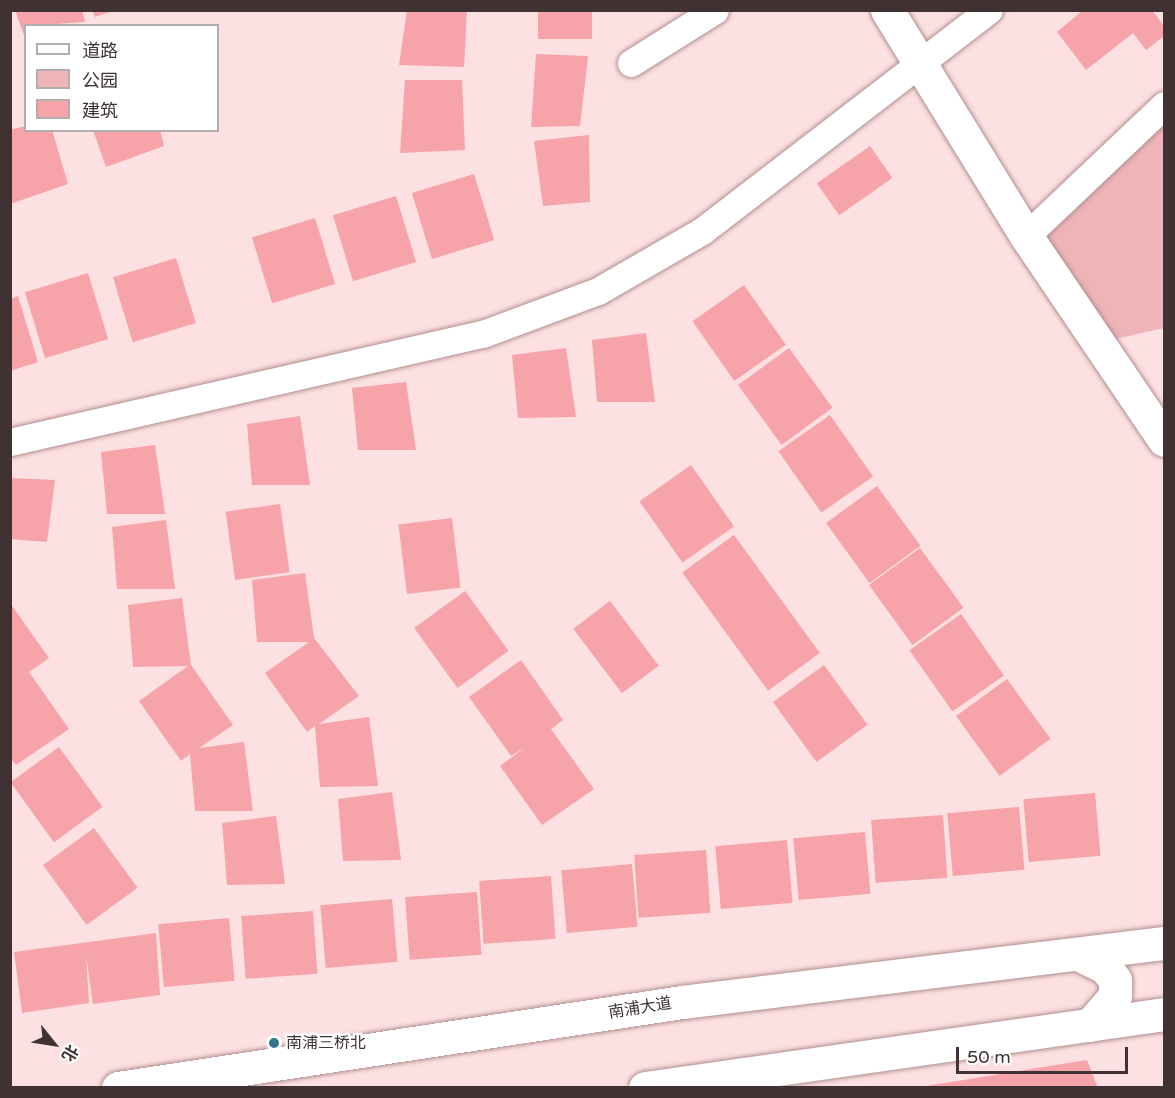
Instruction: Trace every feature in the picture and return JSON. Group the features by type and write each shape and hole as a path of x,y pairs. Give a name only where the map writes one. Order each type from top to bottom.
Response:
{"main road":[{"path":"887,10 1026,236 1164,440"},
{"name":"南浦大道","path":"118,1088 682,1002 1082,956 1164,943"},
{"path":"1082,956 1105,967 1115,980 1115,996 1090,1025"},
{"path":"645,1088 762,1080 1164,1014"}],"street":[{"path":"631,63 715,10"},
{"path":"10,442 483,334 598,291 702,231 919,60 989,10"},
{"path":"1026,236 1164,105"}],"green space":[{"path":"1164,105 1164,328 1098,343 1026,236"}],"building":[{"path":"15,10 82,10 85,22 24,24 24,35"},
{"path":"92,10 113,10 113,11 95,17"},
{"path":"407,10 467,10 464,67 399,65"},
{"path":"538,10 592,10 592,39 538,39"},
{"path":"1083,10 1152,10 1164,26 1164,36 1146,50 1133,33 1086,70 1057,32"},
{"path":"536,54 588,56 580,126 531,127"},
{"path":"405,80 462,80 465,150 400,153"},
{"path":"24,126 24,132 53,132 68,184 10,204 10,130"},
{"path":"94,132 160,132 164,146 106,167"},
{"path":"589,135 590,202 543,206 534,141"},
{"path":"870,146 892,178 839,215 817,183"},
{"path":"474,174 494,240 432,259 412,193"},
{"path":"396,196 416,262 353,281 333,215"},
{"path":"315,218 335,284 272,303 252,237"},
{"path":"176,258 196,323 133,342 113,277"},
{"path":"88,273 108,339 45,358 25,292"},
{"path":"744,285 786,345 734,381 692,321"},
{"path":"18,296 38,362 10,371 10,299"},
{"path":"646,333 655,402 597,402 592,340"},
{"path":"566,348 576,417 518,418 512,355"},
{"path":"789,348 832,408 782,445 738,385"},
{"path":"406,382 416,450 358,450 352,388"},
{"path":"830,415 873,476 821,513 778,451"},
{"path":"300,416 310,485 252,485 247,424"},
{"path":"155,445 165,514 107,514 101,452"},
{"path":"691,465 734,526 682,563 639,501"},
{"path":"10,478 55,480 47,542 10,539"},
{"path":"877,486 920,546 870,583 826,523"},
{"path":"280,504 290,572 235,580 226,512"},
{"path":"452,518 461,587 407,594 398,525"},
{"path":"166,520 175,589 117,589 112,527"},
{"path":"734,535 820,653 768,691 682,573"},
{"path":"920,548 963,608 913,645 869,585"},
{"path":"305,573 314,638 359,696 319,724 369,717 378,786 320,787 315,726 307,732 265,673 309,642 257,642 252,580"},
{"path":"465,591 508,651 458,688 414,628"},
{"path":"182,598 191,665 233,725 199,748 244,742 253,811 195,811 190,754 181,761 139,701 188,666 133,667 128,605"},
{"path":"610,601 659,666 622,693 573,629"},
{"path":"10,603 49,658 29,672 69,729 16,765 10,757"},
{"path":"961,614 1004,675 952,712 909,650"},
{"path":"521,660 563,720 551,729 594,789 542,825 500,766 527,746 511,756 469,697"},
{"path":"824,665 867,725 817,762 773,702"},
{"path":"1007,679 1050,739 1000,776 956,716"},
{"path":"59,747 102,807 54,842 10,782"},
{"path":"392,792 401,860 343,861 338,799"},
{"path":"1095,793 1100,856 1029,862 1023,799"},
{"path":"1019,807 1024,870 953,876 947,813"},
{"path":"943,815 947,878 876,883 871,820"},
{"path":"276,816 285,884 227,885 222,823"},
{"path":"94,828 137,888 87,925 43,865"},
{"path":"865,832 870,894 799,900 793,838"},
{"path":"787,840 792,903 721,909 715,846"},
{"path":"706,850 710,913 639,918 634,855"},
{"path":"632,864 637,927 567,933 561,870"},
{"path":"551,876 555,939 484,944 479,881"},
{"path":"477,892 481,955 410,960 405,897"},
{"path":"392,899 397,962 326,968 320,905"},
{"path":"313,911 317,974 246,979 241,916"},
{"path":"229,918 234,981 164,987 158,924"},
{"path":"156,933 160,995 93,1004 86,955 89,1003 22,1013 14,952"},
{"path":"1087,1060 1098,1088 926,1088 926,1086"}],"place":[{"name":"南浦三桥北","path":"274,1043"}]}
